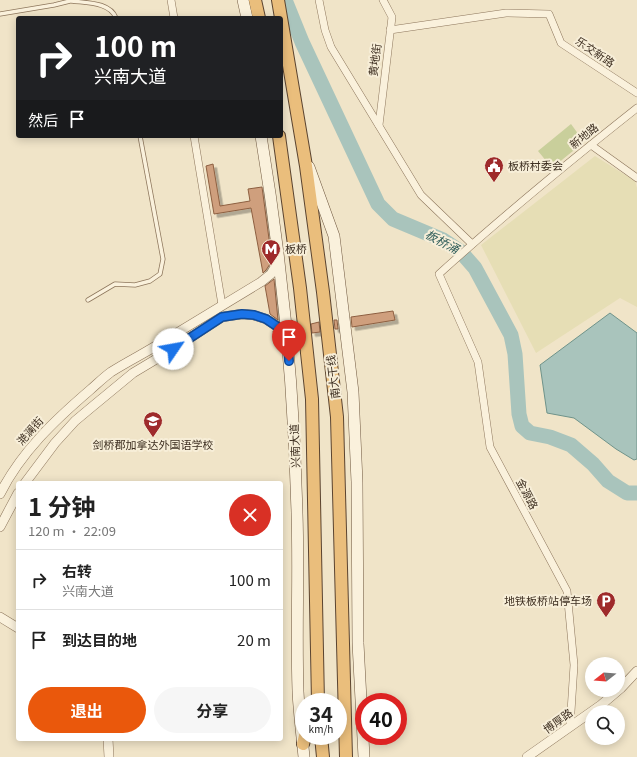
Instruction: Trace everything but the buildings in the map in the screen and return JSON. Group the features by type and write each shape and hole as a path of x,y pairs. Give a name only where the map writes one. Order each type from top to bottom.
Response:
{"highway":[{"name":"南大干线","path":"278,0 281,16"},
{"name":"南大干线","path":"283,29 305,155 338,416 346,757"},
{"name":"南大干线","path":"279,138 300,288 312,399 317,693"},
{"path":"322,745 323,757"}],"main road":[{"path":"243,0 247,16"},
{"name":"兴南大道","path":"261,138 287,333 294,416 298,693"},
{"path":"305,155 334,236 352,392 357,474 358,643 364,757"},
{"name":"兴南大道","path":"304,745 304,757"}],"street":[{"path":"171,0 174,16"},
{"path":"318,0 325,30 331,47 421,195 472,244"},
{"name":"黄地街","path":"379,125 392,17 383,0"},
{"name":"乐交新路","path":"390,30 506,13 549,14 562,43 637,93"},
{"name":"新地路","path":"439,274 472,244 637,108"},
{"path":"194,138 222,305"},
{"path":"591,145 637,178"},
{"name":"滟澜街","path":"0,494 20,462 31,448 59,418 110,373 154,348 261,282 271,274 278,262"},
{"name":"金源路","path":"439,274 478,362 490,447 567,591 574,665 570,727"},
{"path":"26,481 55,443 75,421 133,373 222,317 254,315 266,319 287,333"},
{"path":"167,339 173,349"},
{"path":"88,392 97,403"},
{"path":"0,527 16,497"},
{"path":"0,617 16,627"},
{"name":"博厚路","path":"527,757 622,688 637,671"},
{"path":"108,741 109,757"}],"lane":[{"path":"0,14 54,5 72,0 101,5 115,16"},
{"path":"88,300 115,284 135,285 150,281 160,274 163,259 140,138"}],"shaded area":[{"path":"595,156 635,181 637,188 637,307 620,298 536,353 481,245"}],"green space":[{"path":"571,124 584,142 552,168 538,151"}],"water":[{"path":"610,313 637,333 637,459 634,460 616,449 574,418 547,413 540,365"}],"waterway":[{"name":"板桥涌","path":"285,0 302,42 378,204 393,219 443,240 461,252 475,268 511,335 515,354 519,414 522,426 530,433 550,437 571,445 593,464 608,481 627,493 637,493"}],"place":[{"name":"板桥村委会","path":"494,183"},
{"name":"板桥","path":"271,266"},
{"name":"剑桥郡加拿达外国语学校","path":"153,438"},
{"name":"地铁板桥站停车场","path":"606,618"}],"route":[{"path":"173,349 222,317 242,314 254,315 279,326 287,333 289,361"}]}
